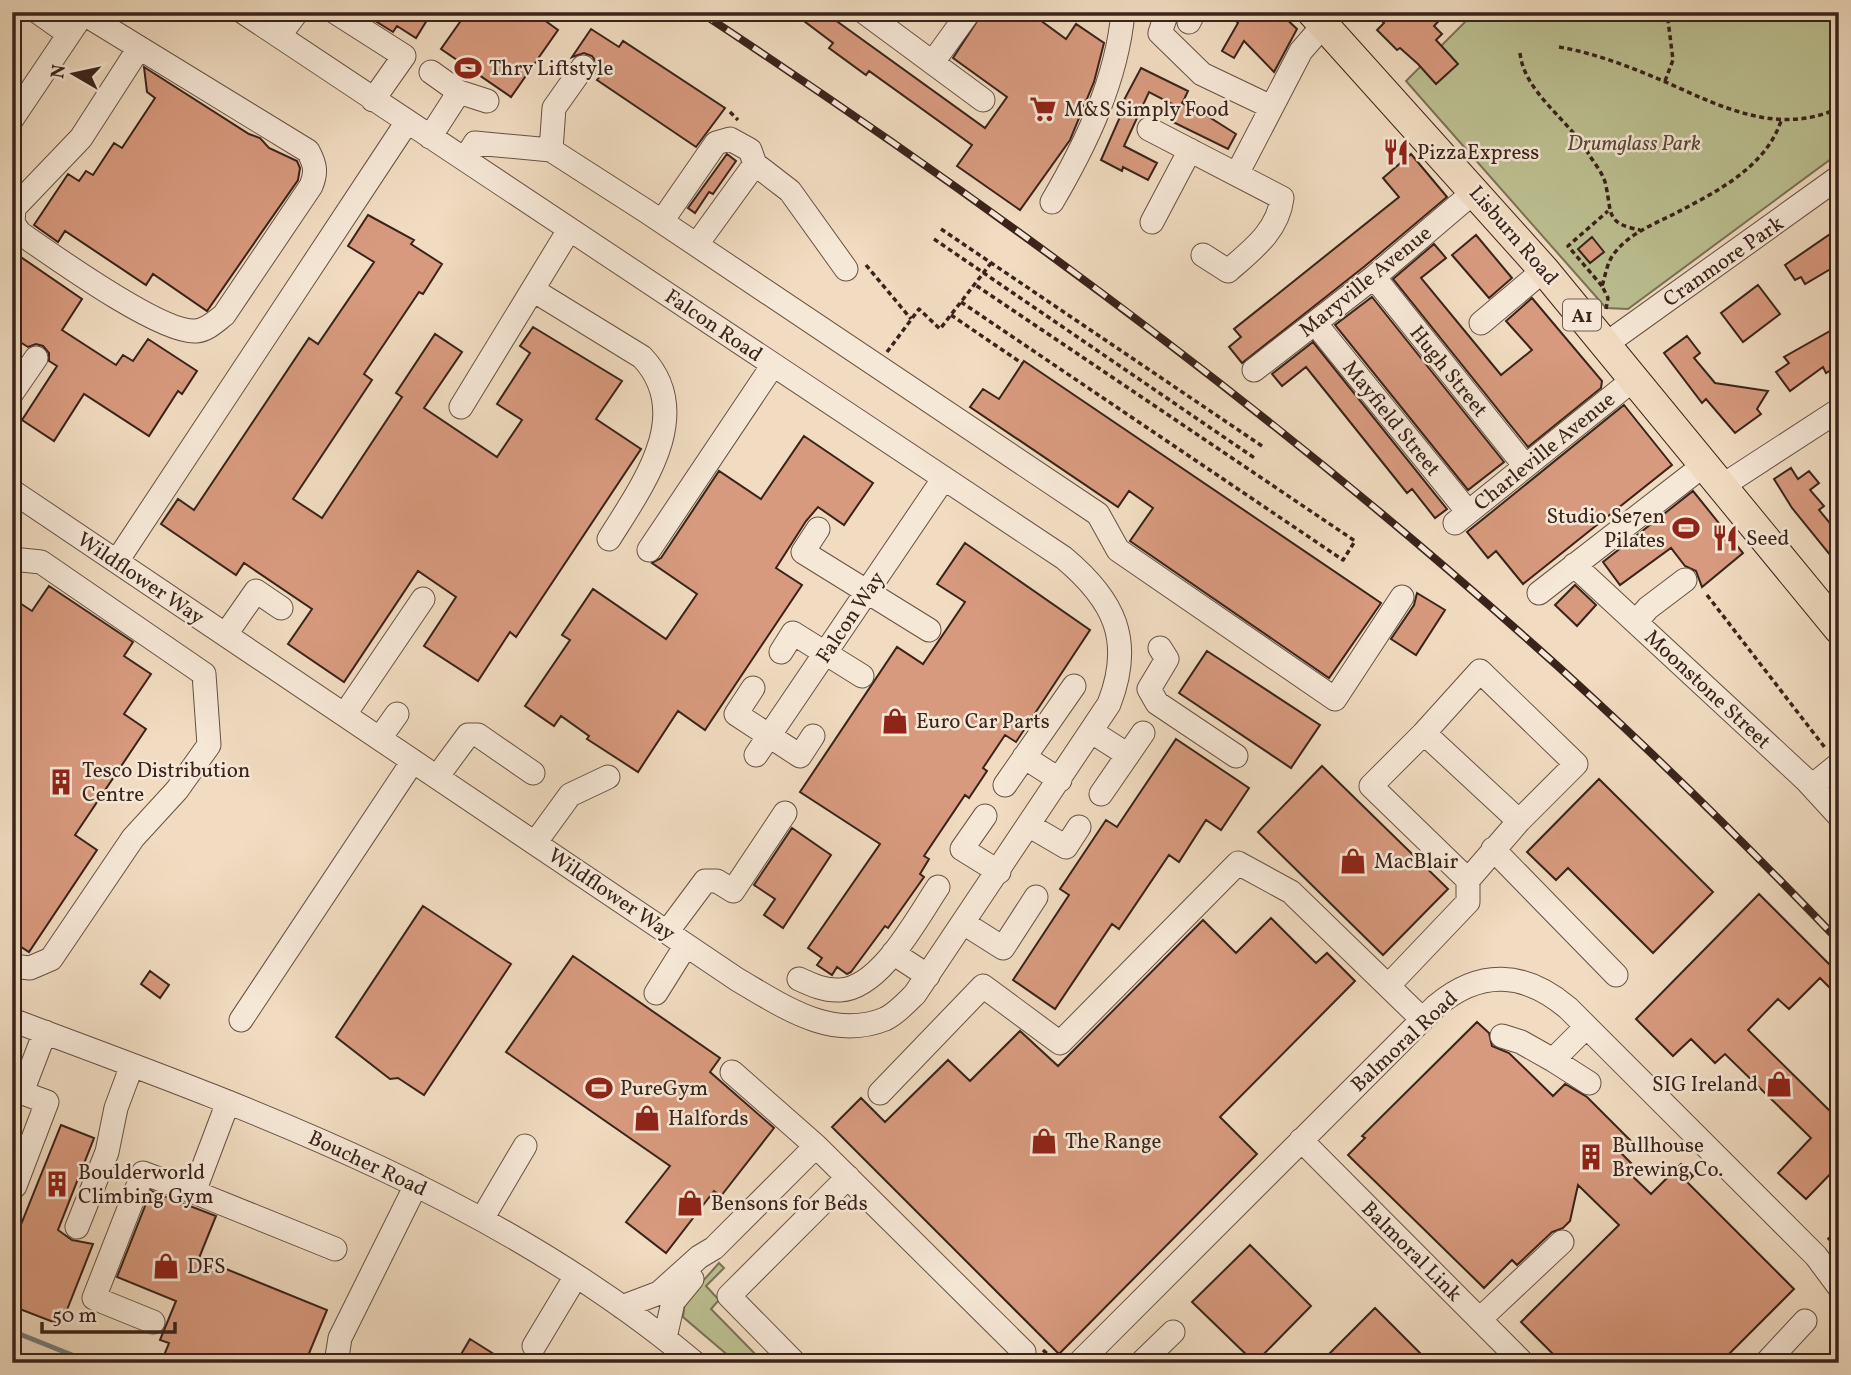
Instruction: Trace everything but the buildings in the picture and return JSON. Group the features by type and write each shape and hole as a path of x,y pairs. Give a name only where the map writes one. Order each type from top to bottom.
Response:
{"main road":[{"name":"Lisburn Road","path":"1323,16 1544,270 1839,629"}],"street":[{"path":"38,12 69,34"},
{"name":"Falcon Road","path":"243,12 1064,558 1093,582 1112,611 1120,664 1118,683"},
{"path":"279,36 297,12"},
{"path":"335,12 404,56 373,100"},
{"path":"864,12 984,100"},
{"path":"933,62 969,12"},
{"path":"1052,202 1076,161 1097,112 1116,60 1123,12"},
{"path":"1167,12 1160,33 1202,74 1271,107"},
{"path":"12,119 83,13 308,151 316,174 311,186 223,315 207,328 194,331 156,317 96,285 20,233 13,223 14,208 81,138 139,48"},
{"path":"1237,174 1301,51 1323,16"},
{"path":"551,150 554,108 583,67"},
{"path":"431,72 459,92 487,101"},
{"path":"430,136 459,92"},
{"path":"117,561 407,122"},
{"path":"1149,128 1282,198 1280,212 1263,240 1228,271 1203,256"},
{"path":"662,221 716,143 730,139 750,150 755,164 790,191 846,269"},
{"path":"465,159 475,142 551,150 697,244 1098,514 1118,550 1335,699 1402,597"},
{"path":"1152,222 1190,150"},
{"path":"697,244 755,164"},
{"name":"Cranmore Park","path":"1601,338 1839,177"},
{"name":"Maryville Avenue","path":"1254,370 1374,277 1475,191"},
{"path":"461,407 569,230"},
{"path":"1480,323 1544,270"},
{"name":"Hugh Street","path":"1374,277 1525,466"},
{"path":"533,290 642,357 656,371 664,423 662,443 649,474 609,538"},
{"name":"Mayfield Street","path":"1315,323 1461,518"},
{"path":"12,393 36,358"},
{"path":"649,550 773,365"},
{"name":"Charleville Avenue","path":"1461,518 1634,379"},
{"path":"1539,593 1574,565 1713,475 1839,410"},
{"name":"Falcon Way","path":"756,755 944,478"},
{"name":"Wildflower Way","path":"12,491 686,945 792,1011 837,1027 886,1018 915,994 965,925 1092,732 1118,683"},
{"path":"818,529 803,552 929,630"},
{"path":"12,559 41,562 204,674 209,745 177,790 133,838 51,959 30,968 12,966"},
{"name":"Moonstone Street","path":"1574,565 1812,786 1839,816"},
{"path":"1636,622 1648,608 1685,580"},
{"path":"226,634 256,591 281,608"},
{"path":"345,714 423,599"},
{"path":"781,652 793,633 862,676"},
{"path":"1149,689 1167,659 1160,648"},
{"path":"1388,986 1468,902 1468,880 1493,849 1576,764 1480,671 1371,786 1468,880"},
{"path":"1118,683 1149,689 1157,702 1236,756"},
{"path":"1005,785 1074,685"},
{"path":"753,688 736,714 800,756 813,736"},
{"path":"380,738 397,714"},
{"path":"1092,732 1128,755"},
{"path":"1101,794 1143,733"},
{"path":"1424,733 1519,821"},
{"path":"437,777 468,735 478,735 533,773"},
{"path":"1024,757 1060,780"},
{"path":"241,1020 413,761"},
{"path":"1812,786 1838,765"},
{"path":"535,843 570,795 608,777"},
{"path":"667,932 705,881 717,881 733,891 785,813"},
{"path":"985,816 962,849 999,873"},
{"path":"1030,826 1066,847 1079,827"},
{"path":"1493,849 1616,975"},
{"path":"880,1093 983,986 1060,1043 1238,863 1291,892 1422,1019"},
{"path":"799,979 821,989 842,990 867,981 893,953 938,887"},
{"path":"965,925 1003,948 1037,897"},
{"path":"656,993 686,945"},
{"path":"893,953 928,976"},
{"name":"Balmoral Road","path":"1079,1363 1422,1019 1455,989 1478,981 1501,979 1526,982 1548,992 1816,1256 1839,1287"},
{"name":"Boucher Road","path":"12,1020 346,1150 416,1185 482,1219 576,1276 665,1338 695,1363"},
{"path":"1553,1060 1586,1027"},
{"path":"15,1186 47,1102 17,1090 45,1032"},
{"path":"1502,1036 1521,1042 1589,1083"},
{"path":"77,1227 107,1152 116,1108 132,1065"},
{"path":"732,1072 816,1146 1024,1352 1014,1363"},
{"path":"194,1192 228,1102"},
{"name":"Balmoral Link","path":"1301,1140 1523,1363"},
{"path":"482,1219 525,1146"},
{"path":"622,1307 659,1293 699,1257 714,1248 816,1146"},
{"path":"153,1322 94,1298 143,1173 335,1249"},
{"path":"795,1363 729,1296 848,1177"},
{"path":"336,1363 340,1338 416,1185"},
{"path":"1480,1319 1562,1242"},
{"path":"665,1338 673,1302 704,1265 714,1248"},
{"path":"534,1346 576,1276"},
{"path":"1766,1363 1805,1321"},
{"path":"1141,1363 1173,1332"}],"path":[{"path":"1665,81 1673,60 1667,12"},
{"path":"1559,47 1587,52 1665,81 1725,109 1781,121 1811,119 1839,108"},
{"path":"1520,53 1522,70 1529,82 1573,130 1599,171 1606,184 1608,211 1620,226 1640,230"},
{"path":"1602,286 1612,256 1640,230 1738,177 1764,154 1781,121"},
{"path":"1601,338 1608,298 1602,286 1568,246 1608,211"},
{"path":"941,229 1265,448"},
{"path":"934,239 1256,459"},
{"path":"877,365 919,309 940,329 991,263"},
{"path":"961,302 1343,560 1355,541 974,284"},
{"path":"951,315 1023,364"},
{"path":"1707,595 1838,765"}],"green space":[{"name":"Drumglass Park","path":"1475,12 1839,12 1839,153 1628,309 1606,308 1406,81"},
{"path":"719,1263 724,1268 706,1286 719,1300 711,1309 764,1363 737,1363 683,1317 685,1301"}],"waterway":[{"path":"12,1331 92,1363"}],"railway":[{"path":"700,12 914,157 1020,233 1227,388 1328,469 1427,552 1606,710 1724,824 1839,941"}],"place":[{"name":"Thrv Liftstyle","path":"468,68"},
{"name":"M&S Simply Food","path":"1043,109"},
{"name":"PizzaExpress","path":"1396,152"},
{"name":"Studio Se7en Pilates","path":"1686,528"},
{"name":"Seed","path":"1725,538"},
{"name":"Euro Car Parts","path":"895,721"},
{"name":"Tesco Distribution Centre","path":"61,782"},
{"name":"MacBlair","path":"1353,861"},
{"name":"SIG Ireland","path":"1779,1084"},
{"name":"PureGym","path":"599,1088"},
{"name":"Halfords","path":"647,1118"},
{"name":"The Range","path":"1044,1141"},
{"name":"Bullhouse Brewing Co.","path":"1591,1157"},
{"name":"Boulderworld Climbing Gym","path":"57,1184"},
{"name":"Bensons for Beds","path":"690,1203"},
{"name":"DFS","path":"166,1266"}]}
